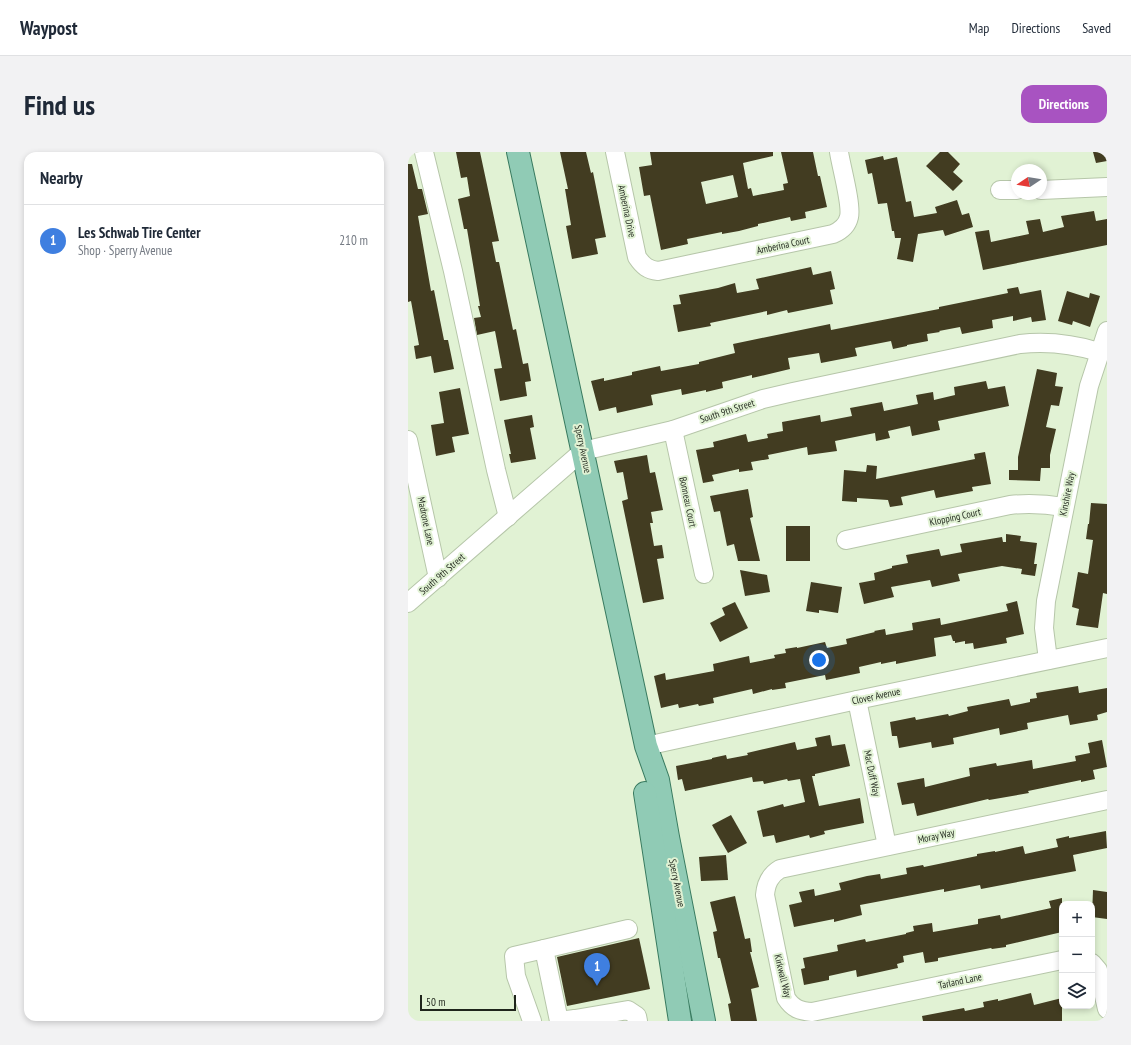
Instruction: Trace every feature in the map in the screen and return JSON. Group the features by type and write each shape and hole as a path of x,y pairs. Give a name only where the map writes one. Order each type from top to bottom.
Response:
{"main road":[{"name":"Sperry Avenue","path":"518,152 646,746 658,780 704,1021"},
{"name":"Sperry Avenue","path":"646,746 643,780 680,1021"}],"street":[{"path":"424,152 453,271 496,470 508,517"},
{"name":"Amberina Drive","path":"615,152 637,257 645,267"},
{"name":"Amberina Court","path":"645,267 658,271 817,238 838,232 843,228 848,220 850,210 839,152"},
{"path":"1047,190 1107,187"},
{"name":"Kinshire Way","path":"1048,660 1044,628 1046,601 1089,386 1107,331"},
{"name":"South 9th Street","path":"408,603 583,451 673,430 764,399 1020,344 1034,342 1056,343 1086,348 1099,352"},
{"name":"Bonneau Court","path":"673,430 704,574"},
{"name":"Madrone Lane","path":"408,440 438,578"},
{"name":"Klopping Court","path":"846,540 1010,505 1028,503 1050,504 1064,507"},
{"name":"Clover Avenue","path":"646,746 1107,648"},
{"name":"Mac Duff Way","path":"857,700 887,846"},
{"name":"Moray Way","path":"769,879 774,872 780,869 1107,800"},
{"name":"Kirkwall Way","path":"769,879 766,886 765,895 786,998 790,1004 803,1012 812,1012 858,1002"},
{"path":"532,1021 516,976 514,956 628,929"},
{"path":"544,950 567,1021 628,1010 637,1016 638,1021"},
{"name":"Tarland Lane","path":"858,1002 1059,961"},
{"path":"1095,966 1098,970 1107,1009"}],"building":[{"path":"456,152 480,152 499,241 492,242 496,262 499,262 513,330 516,329 523,364 528,363 531,381 525,382 527,396 500,401 494,369 502,368 495,331 477,335 474,318 481,317 478,306 480,306 467,229 464,229 458,199 470,196 467,177 461,178"},
{"path":"560,152 586,152 591,173 593,172 606,237 595,239 598,254 572,259 566,226 571,225 565,189 568,189"},
{"path":"650,152 773,152 773,156 743,163 748,189 751,188 753,196 784,190 783,184 788,183 781,152 813,152 827,207 805,212 806,218 791,221 790,217 758,224 758,226 739,231 722,234 722,232 687,239 688,244 661,250 650,195 644,196 639,167 652,165","holes":["733,175 738,197 706,204 701,182"]},
{"path":"940,152 948,152 960,164 953,172 963,181 953,191 926,166"},
{"path":"1093,152 1107,152 1107,161 1096,163"},
{"path":"883,156 884,160 897,157 906,202 911,201 914,217 937,213 935,207 957,200 962,215 969,213 973,227 945,236 943,230 918,234 913,262 897,259 901,238 895,238 894,231 892,231 887,203 878,204 872,173 868,174 865,160"},
{"path":"408,164 412,164 418,189 422,189 428,214 418,216 431,291 434,290 444,340 448,340 454,369 434,373 431,356 416,359 414,346 419,345 411,301 408,302"},
{"path":"1094,211 1096,221 1107,219 1107,245 983,270 975,232 989,230 991,242 1029,234 1026,221 1040,219 1043,232 1064,227 1061,216"},
{"path":"811,267 813,275 831,271 835,289 830,290 833,304 788,313 787,310 767,315 767,311 710,323 711,326 678,332 673,305 681,304 679,295 718,288 735,283 737,293 759,289 756,279"},
{"path":"1018,287 1020,294 1041,290 1046,320 1032,322 1031,317 1013,321 1013,316 992,320 993,328 962,334 960,327 939,331 940,332 927,334 928,341 893,349 891,341 855,348 857,356 821,363 819,353 788,358 790,369 752,378 752,375 722,382 723,388 706,392 706,390 682,395 681,389 651,395 653,405 617,413 616,407 599,411 591,381 604,378 604,381 632,375 632,372 660,366 661,371 699,364 699,362 735,353 733,344 830,324 831,330 939,309 939,307 1008,293 1007,289"},
{"path":"1067,291 1089,298 1090,293 1100,296 1090,327 1073,321 1072,325 1058,321"},
{"path":"1037,369 1057,373 1055,386 1063,387 1059,406 1051,405 1046,427 1056,429 1050,455 1050,468 1041,468 1040,481 1009,480 1009,470 1018,470 1018,457"},
{"path":"986,381 988,389 1005,386 1009,406 938,421 940,430 912,436 910,426 888,431 890,438 876,441 875,433 835,441 837,451 808,455 807,447 768,455 769,459 751,462 753,470 739,472 739,469 712,475 714,481 703,483 696,450 714,447 713,442 746,434 748,442 768,438 767,434 783,431 782,422 820,415 821,422 852,416 850,408 882,402 884,411 918,404 916,395 933,392 934,400 955,395 954,387"},
{"path":"460,388 469,434 452,437 455,452 436,456 431,425 444,423 439,392"},
{"path":"532,415 534,427 530,428 536,459 511,463 509,454 511,454 504,420"},
{"path":"985,452 991,484 972,487 973,491 936,498 934,490 901,497 903,505 890,507 888,500 857,498 857,502 842,501 844,470 866,472 867,465 877,466 876,479 975,459 974,454"},
{"path":"647,455 650,473 655,472 663,510 651,512 653,523 650,523 654,546 662,545 664,558 657,559 664,599 643,603 622,501 628,499 623,472 617,473 614,461"},
{"path":"748,489 753,517 750,518 760,561 738,561 734,544 727,546 720,511 714,512 710,496"},
{"path":"1091,503 1107,504 1107,594 1103,593 1098,628 1076,625 1079,609 1072,607 1078,572 1088,574 1093,540 1086,539"},
{"path":"786,526 810,526 810,561 786,561"},
{"path":"1006,534 1021,536 1020,541 1037,543 1034,564 1037,564 1035,576 1021,574 1022,569 1002,566 958,574 960,581 932,587 930,580 891,587 894,597 864,604 859,583 875,580 874,573 892,568 892,566 908,563 906,555 939,549 941,556 962,552 960,544 1002,537 1003,542 1006,542"},
{"path":"740,570 767,575 770,592 745,596"},
{"path":"811,582 842,587 838,613 819,610 819,613 806,611"},
{"path":"1017,601 1024,634 1006,638 1007,643 974,649 973,643 965,644 965,641 955,643 951,635 934,638 936,656 896,664 896,661 881,664 881,662 859,667 860,673 826,680 825,675 785,683 786,688 772,689 753,694 752,689 713,698 714,703 699,706 698,704 679,708 678,704 661,708 654,676 665,673 666,680 714,671 713,664 749,656 750,663 775,658 774,655 786,653 785,649 825,642 827,648 847,644 846,639 875,632 874,631 885,629 886,635 913,630 912,623 940,618 941,625 1008,611 1006,604"},
{"path":"735,602 748,628 720,642 710,623 725,615 722,608"},
{"path":"1078,686 1079,693 1107,688 1107,712 1097,715 1098,720 1070,725 1068,715 1027,723 1028,729 1000,735 999,728 953,738 954,744 932,748 931,742 899,748 897,736 892,736 890,722 915,717 916,720 948,714 949,716 968,711 967,707 1009,699 1011,706 1030,702 1030,699 1037,698 1036,693"},
{"path":"830,735 832,746 845,744 850,766 812,776 819,806 860,798 864,823 824,831 825,834 810,838 809,835 776,843 774,835 763,837 757,811 783,804 784,807 805,802 800,779 788,781 787,779 764,784 763,781 753,782 752,777 685,791 682,779 678,780 676,766 726,755 727,759 748,755 747,753 795,742 797,750 817,746 815,738"},
{"path":"1102,740 1107,767 1093,770 1095,779 1081,782 1081,780 1028,791 1029,793 988,799 917,816 914,803 902,805 897,783 924,778 925,787 970,776 969,768 996,763 997,766 1032,760 1033,769 1076,761 1075,756 1090,753 1088,743"},
{"path":"731,815 747,843 728,853 712,825"},
{"path":"1106,831 1107,848 1073,855 1076,871 981,889 980,885 944,892 944,889 860,905 862,915 834,922 834,919 794,927 789,905 802,902 799,892 814,889 815,896 841,890 839,883 867,876 880,874 881,879 907,874 906,868 923,865 924,867 977,856 977,854 1023,846 1025,854 1058,847 1056,839"},
{"path":"726,855 728,880 701,881 699,857"},
{"path":"1093,890 1107,892 1107,919 1095,917 1095,901 1093,901"},
{"path":"735,896 745,939 750,938 752,952 750,952 759,987 751,989 757,1021 731,1021 728,1004 731,1003 720,958 718,958 713,932 717,931 710,902"},
{"path":"1062,898 1062,901 1059,901 1059,933 1006,945 1006,947 991,948 938,958 938,961 925,963 923,952 903,956 904,962 897,964 898,968 857,977 856,970 829,976 829,980 804,985 801,969 805,968 803,958 838,951 837,945 865,939 866,942 906,934 914,931 913,926 932,923 933,932 978,924 978,919 1000,915 1001,919 1051,908 1049,901"},
{"path":"639,938 650,989 567,1006 557,957"},
{"path":"1031,993 1034,1005 1059,999 1059,1009 1062,1009 1062,1021 923,1021 922,1016 964,1008 965,1011 984,1007 983,1002 998,999 998,1001"}],"place":[{"name":"Les Schwab Tire Center","path":"597,986"}]}
